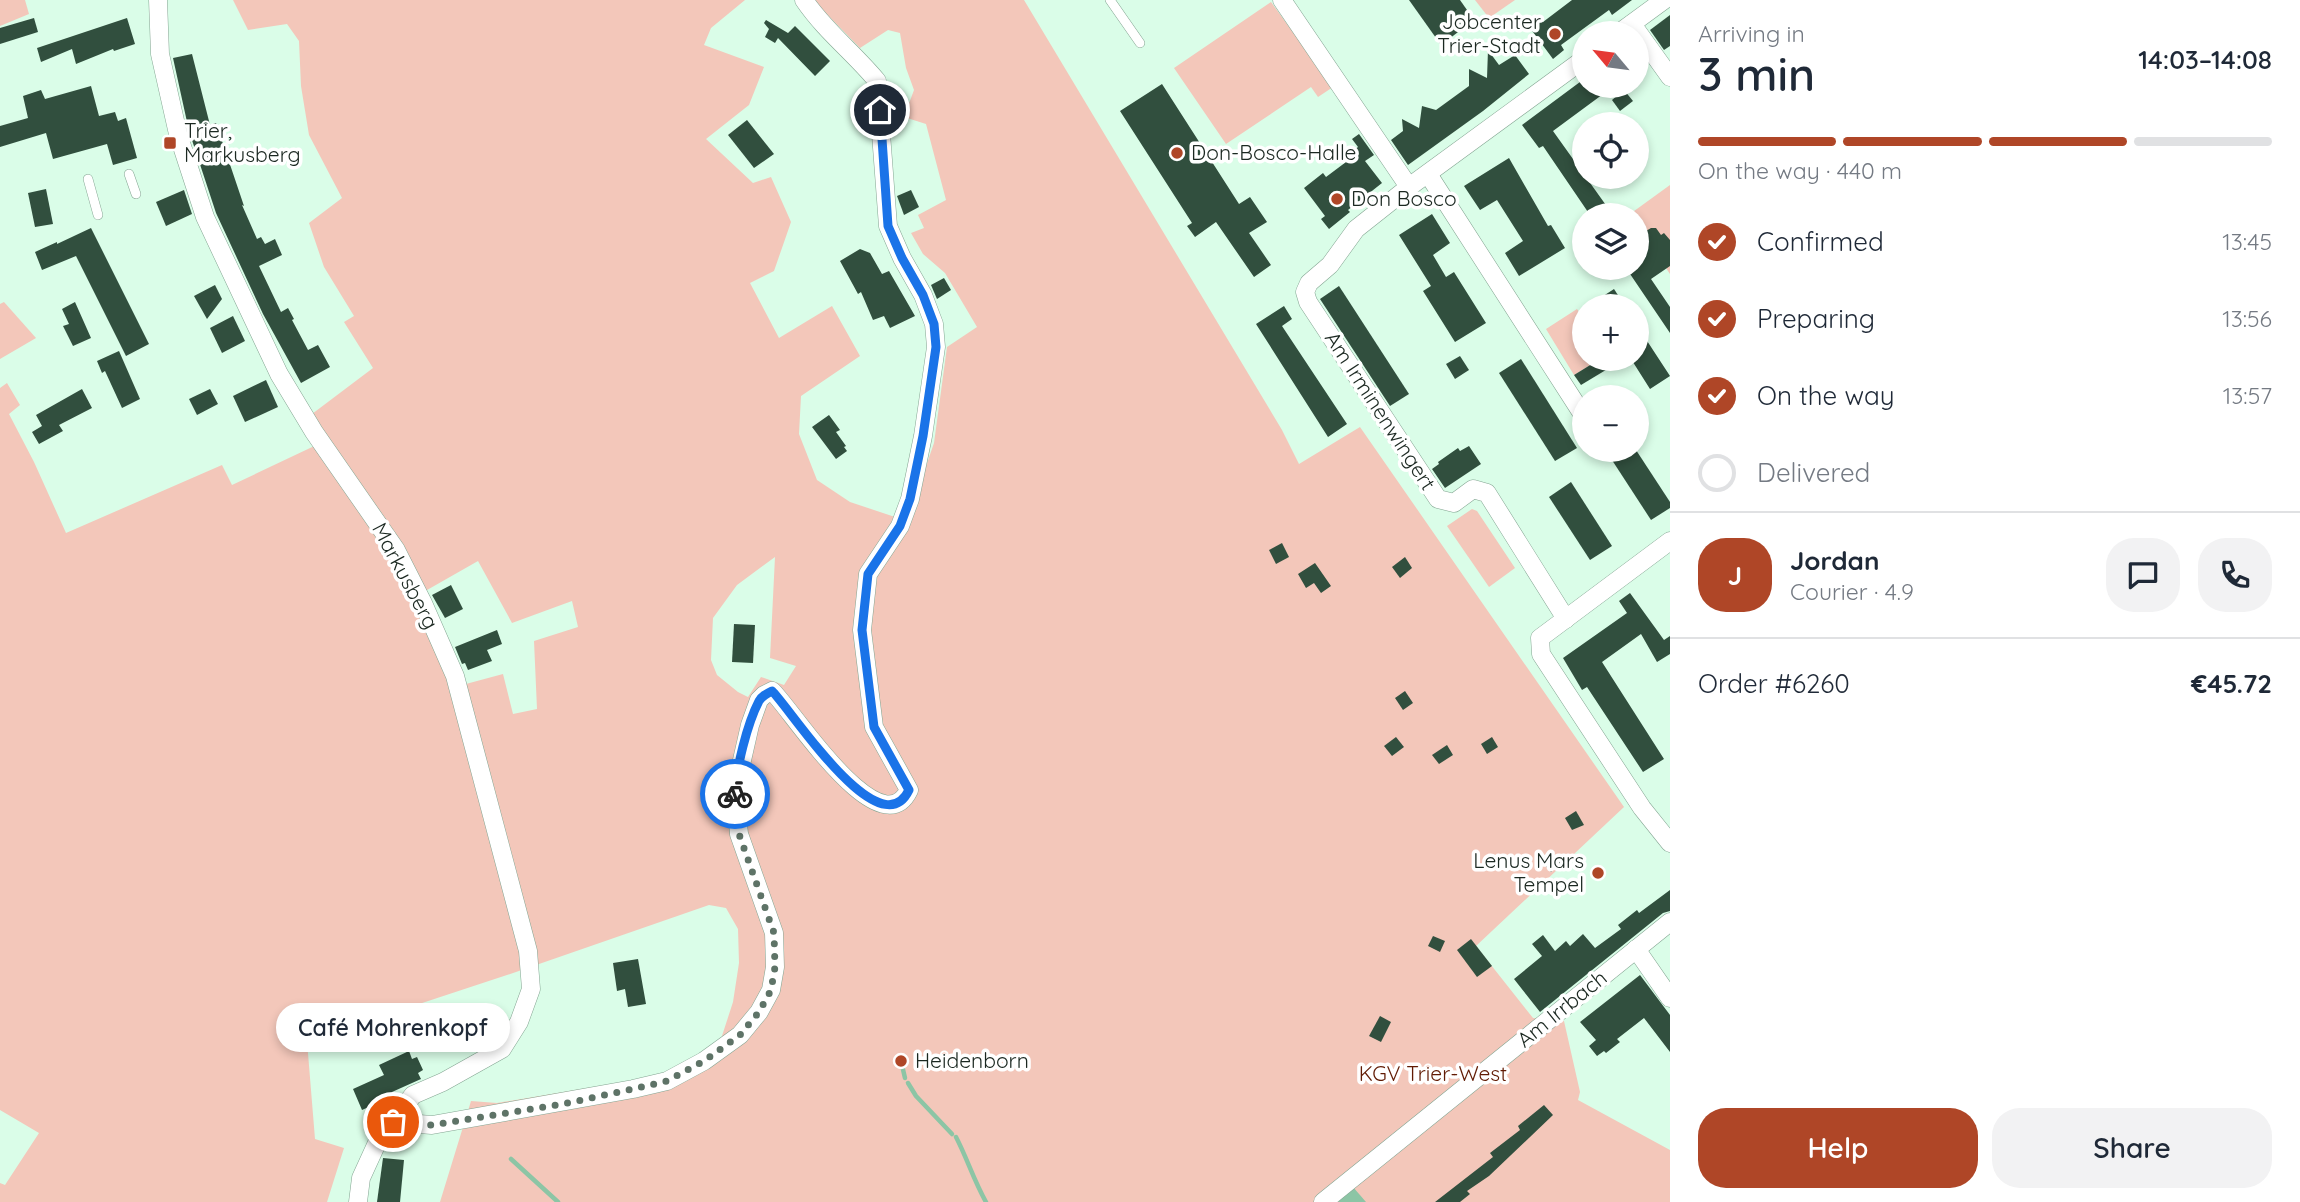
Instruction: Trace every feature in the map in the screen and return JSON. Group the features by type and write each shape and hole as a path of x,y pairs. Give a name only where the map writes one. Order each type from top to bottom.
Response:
{"street":[{"name":"Markusberg","path":"158,0 160,54 178,134 205,217 279,374 314,432 396,550 455,676 528,951 531,989 519,1023 502,1049 443,1082 413,1095 377,1143 361,1178 358,1202"},
{"path":"393,1122 432,1125 563,1104 644,1087 667,1081 704,1061 740,1035 759,1012 771,990 775,967 774,933 739,834 735,791 750,725 759,700 764,695 772,691 830,763 850,784 878,803 897,803 905,798 909,790 874,727 862,630 868,574 900,526 910,499 923,436 936,347 934,324 923,295 888,226 877,81 834,38 804,0"},
{"path":"1282,0 1409,187 1572,68"},
{"path":"1636,21 1664,0"},
{"path":"1649,54 1670,77"},
{"path":"1428,173 1572,398"},
{"name":"Am Irminenwingert","path":"1409,187 1356,229 1330,265 1310,283 1305,292 1308,302 1438,499 1454,503 1473,489 1487,494 1566,619"},
{"path":"1670,541 1540,639 1541,654 1642,808 1670,843"},
{"name":"Am Irrbach","path":"1323,1202 1670,922"},
{"path":"1636,949 1670,998"}],"lane":[{"path":"1110,0 1140,43"},
{"path":"129,174 136,194"},
{"path":"88,180 98,215"}],"green space":[{"path":"0,0 25,0 29,14 0,26"},
{"name":"KGV Trier-West","path":"233,0 745,0 711,28 704,45 764,67 749,105 706,139 753,183 771,177 791,222 774,271 750,283 779,338 832,306 860,356 801,396 799,434 817,480 850,502 907,521 934,443 947,347 977,327 945,273 923,254 911,233 924,228 918,215 946,200 926,124 904,117 914,90 906,68 900,33 888,30 860,48 813,0 1024,0 1282,430 1299,464 1360,427 1624,807 1476,946 1533,1018 1564,1021 1580,1092 1578,1100 1670,1150 1670,1202 440,1202 471,1101 497,1103 653,1077 692,1060 721,1039 733,1002 739,963 738,929 726,908 709,905 307,1041 315,1139 344,1148 327,1202 0,1202 0,1183 5,1185 39,1133 0,1110 0,388 7,383 20,405 9,414 66,533 222,465 232,485 327,440 312,414 373,368 344,322 354,316 324,267 309,223 342,198 309,135 301,86 299,41 287,24 248,30","holes":["775,557 770,658 796,666 784,685 761,677 748,697 717,675 711,660 713,618 737,585","478,561 512,623 572,601 578,627 534,641 537,709 513,714 503,674 451,688 413,598"]},
{"path":"1475,0 1515,0 1489,18"},
{"path":"1271,2 1333,87 1318,97 1311,87 1226,144 1174,68"},
{"path":"1670,185 1670,274 1649,242 1649,203 1645,203"},
{"path":"4,302 36,338 0,359 0,304"},
{"path":"1572,312 1572,371 1580,371 1574,375 1546,329"},
{"path":"1472,509 1477,511 1515,568 1489,587 1447,526"}],"shaded area":[{"path":"1353,1187 1366,1202 1338,1202"}],"building":[{"path":"1409,0 1460,0 1474,20 1441,45"},
{"name":"Jobcenter Trier-Stadt","path":"1572,0 1632,0 1612,15 1609,10 1594,21 1572,21 1572,37 1561,45 1564,50 1553,59 1527,24 1538,15 1543,22"},
{"path":"1670,15 1670,46 1664,50 1650,30"},
{"path":"34,18 38,32 0,44 0,28"},
{"path":"127,18 135,44 114,51 113,49 76,64 72,49 41,62 37,48"},
{"path":"766,20 788,33 795,26 830,61 815,76 778,38 775,43 765,37 769,29 764,23"},
{"path":"1488,50 1499,65 1515,55 1529,74 1408,165 1391,140 1403,131 1402,119 1419,128 1422,106 1436,110 1469,86 1469,69 1487,78"},
{"path":"192,54 210,125 216,123 244,206 242,205 257,239 261,237 265,244 275,239 282,255 259,266 281,312 288,308 308,350 318,345 330,367 301,383 263,314 216,213 189,131 173,58"},
{"name":"Don-Bosco-Halle","path":"1162,84 1239,204 1250,197 1267,222 1249,233 1271,265 1254,277 1216,222 1195,237 1187,226 1192,223 1120,111"},
{"path":"91,86 99,116 115,112 118,121 126,118 137,158 113,165 107,144 53,159 46,133 0,147 0,126 28,118 23,96 41,90 45,99"},
{"path":"1572,88 1572,98 1598,98 1579,112 1572,112 1572,117 1553,131 1572,158 1572,189 1543,146 1539,148 1522,125"},
{"path":"1631,98 1633,101 1620,111 1612,100"},
{"path":"747,120 774,154 754,168 728,135"},
{"name":"Don Bosco","path":"1359,134 1374,155 1365,161 1382,183 1329,229 1321,219 1325,216 1304,188 1323,173 1326,177 1346,162 1344,158 1358,147 1352,139"},
{"path":"1509,158 1548,226 1551,225 1565,248 1519,276 1505,253 1523,241 1497,200 1480,210 1464,186"},
{"path":"46,189 53,224 35,227 28,193"},
{"path":"1572,189 1594,189 1604,203 1582,203"},
{"path":"184,190 192,214 166,226 156,202"},
{"path":"911,190 919,207 904,215 897,196"},
{"path":"1432,214 1450,243 1433,255 1446,277 1454,272 1486,323 1455,342 1423,291 1431,286 1399,235"},
{"path":"91,228 149,344 126,356 76,256 42,270 35,252"},
{"path":"1656,228 1670,240 1670,266 1651,279 1670,307 1670,333 1649,302 1649,294 1644,294 1634,280 1649,280 1649,229"},
{"path":"860,249 870,253 882,274 889,271 915,316 890,328 884,316 873,320 861,292 858,294 840,261"},
{"path":"944,278 951,290 937,299 931,285"},
{"path":"215,285 222,299 207,319 194,296"},
{"path":"1339,286 1409,394 1390,406 1320,299"},
{"path":"75,302 91,338 73,346 63,326 69,324 62,309"},
{"path":"1284,306 1292,319 1282,326 1347,424 1328,437 1256,324"},
{"path":"233,316 245,341 222,353 210,328"},
{"path":"1649,344 1670,376 1650,389 1639,371 1649,371"},
{"path":"119,351 140,399 122,408 105,371 102,373 97,361"},
{"path":"1460,356 1469,370 1455,379 1446,364"},
{"path":"1521,359 1572,440 1572,451 1555,461 1499,373"},
{"path":"1580,371 1604,371 1581,385 1574,375"},
{"path":"266,380 278,407 245,422 233,396"},
{"path":"82,389 92,408 59,425 63,431 39,444 32,432 42,426 36,415"},
{"path":"210,389 218,404 197,415 189,399"},
{"path":"829,415 840,430 836,432 847,451 836,459 812,427"},
{"path":"1469,446 1481,464 1445,488 1432,469 1458,448 1460,451"},
{"path":"1613,462 1644,462 1670,502 1670,508 1651,520"},
{"path":"1571,482 1612,546 1590,560 1549,497"},
{"path":"1282,543 1289,557 1276,564 1269,550"},
{"path":"1405,557 1412,568 1400,578 1392,567"},
{"path":"1315,563 1331,586 1321,593 1314,583 1306,588 1298,574"},
{"path":"451,585 463,609 445,618 432,595"},
{"path":"1630,593 1664,640 1670,636 1670,654 1657,662 1641,634 1602,662 1664,759 1643,772 1587,687 1582,690 1563,658 1627,613 1619,601"},
{"path":"734,624 755,625 753,663 732,662"},
{"path":"497,630 502,644 487,650 492,661 468,670 465,663 462,664 455,647"},
{"path":"1405,691 1413,703 1403,710 1395,698"},
{"path":"1396,737 1404,747 1392,756 1384,746"},
{"path":"1492,737 1498,747 1487,754 1481,744"},
{"path":"1447,745 1453,755 1439,764 1432,755"},
{"path":"1576,811 1584,825 1572,830 1565,818"},
{"path":"1553,853 1561,862 1551,872 1543,863"},
{"path":"1670,890 1670,911 1663,913 1540,1012 1514,979 1542,956 1532,944 1543,935 1555,951 1566,941 1570,946 1583,934 1595,948 1621,929 1618,925 1637,910 1639,913"},
{"path":"1433,936 1445,941 1440,952 1428,946"},
{"path":"1471,939 1492,966 1477,977 1457,950"},
{"path":"638,959 646,1004 628,1007 625,989 617,991 613,963"},
{"path":"1640,975 1670,1015 1670,1052 1644,1018 1617,1039 1620,1042 1606,1053 1604,1051 1597,1056 1589,1046 1596,1040 1580,1022"},
{"path":"1380,1016 1391,1022 1381,1042 1369,1036"},
{"path":"409,1051 412,1059 417,1057 423,1070 418,1073 421,1079 362,1110 353,1089 384,1075 379,1065"},
{"path":"1544,1105 1553,1115 1489,1176 1467,1191 1470,1194 1460,1202 1435,1202 1493,1157 1490,1153 1520,1130 1518,1126"},
{"path":"383,1158 404,1160 400,1202 377,1202"}],"waterway":[{"path":"901,1061 905,1078"},
{"path":"908,1083 916,1096 952,1134"},
{"path":"956,1137 986,1202"},
{"path":"511,1159 558,1202"}],"way so far":[{"path":"393,1122 432,1125 563,1104 667,1081 704,1061 740,1035 759,1012 771,990 775,967 774,933 739,834 735,794"}],"place":[{"name":"Jobcenter Trier-Stadt","path":"1555,34"},
{"name":"Trier, Markusberg","path":"170,143"},
{"name":"Don-Bosco-Halle","path":"1177,153"},
{"name":"Don Bosco","path":"1337,199"},
{"name":"Lenus Mars Tempel","path":"1598,873"},
{"name":"Heidenborn","path":"901,1061"},
{"name":"Café Mohrenkopf","path":"393,1122"}],"route":[{"path":"735,794 750,725 759,700 772,691 817,748 850,784 878,803 897,803 905,798 909,790 874,727 862,630 868,574 900,526 910,499 923,436 936,347 934,324 923,295 888,226 880,110"}]}
